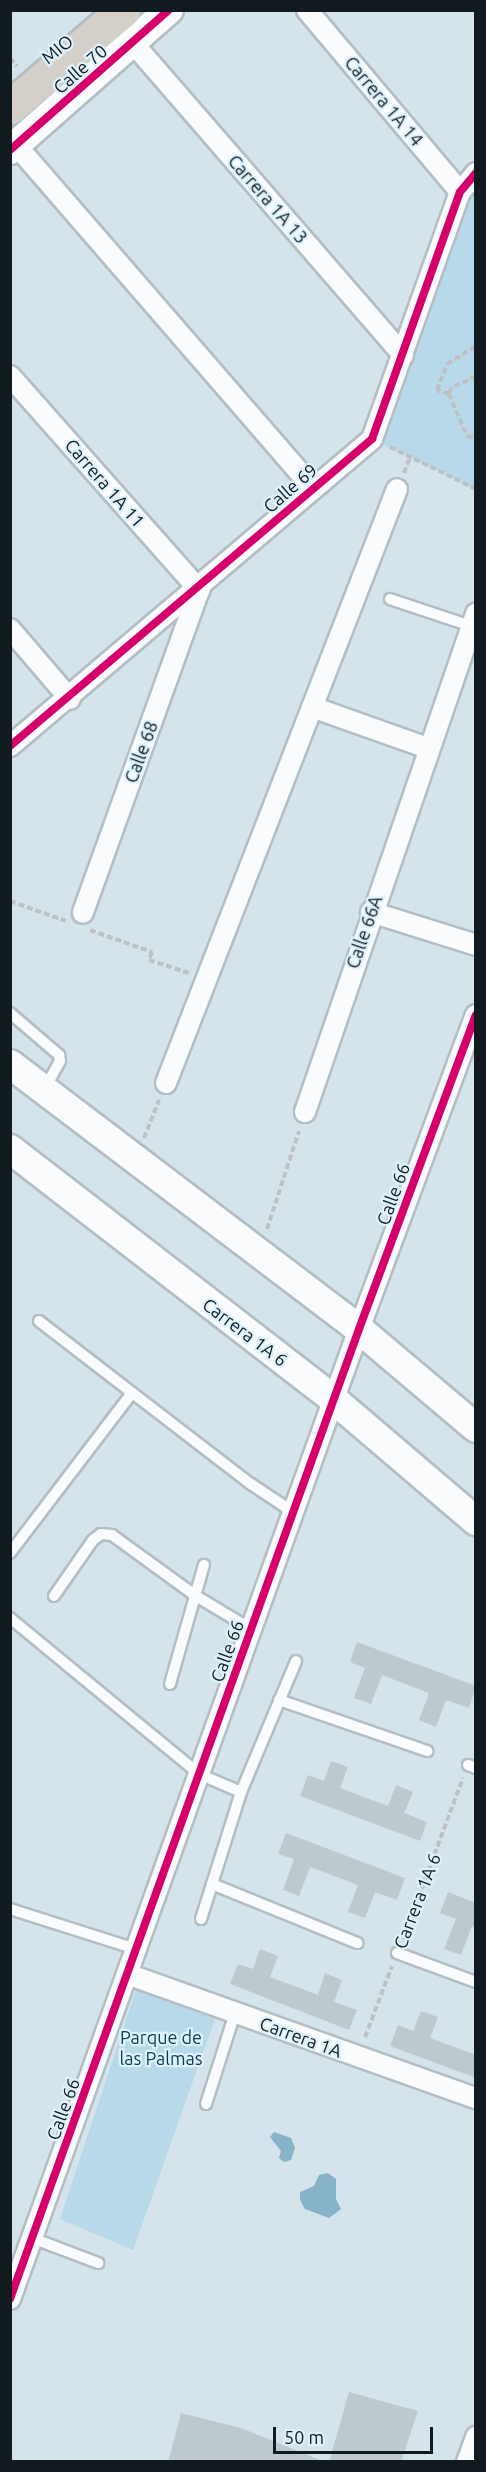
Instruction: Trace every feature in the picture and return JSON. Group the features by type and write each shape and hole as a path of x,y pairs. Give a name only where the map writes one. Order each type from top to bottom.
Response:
{"highway":[{"path":"10,107 109,14"}],"street":[{"name":"Calle 70","path":"14,147 169,10"},
{"name":"Carrera 1A 14","path":"307,10 460,192"},
{"name":"Carrera 1A 13","path":"132,42 403,355"},
{"path":"14,147 312,487"},
{"name":"Calle 69","path":"10,746 70,699 153,626 199,590 312,487 372,439 460,192 476,173"},
{"name":"Carrera 1A 11","path":"10,376 199,590"},
{"path":"166,1083 397,489"},
{"name":"Calle 68","path":"83,913 199,590"},
{"name":"Calle 66A","path":"305,1112 370,912 473,620"},
{"path":"153,626 180,644"},
{"path":"10,629 70,699"},
{"path":"312,707 428,748"},
{"path":"370,912 476,945"},
{"name":"Calle 66","path":"10,2299 358,1329 475,1019"},
{"path":"10,1064 358,1329 476,1428"},
{"name":"Carrera 1A 6","path":"10,1149 333,1399 476,1521"},
{"name":"Carrera 1A","path":"127,1974 476,2098"},
{"path":"467,2462 476,2438"}],"lane":[{"path":"103,10 109,14"},
{"path":"390,599 473,620"},
{"path":"10,1013 59,1055 54,1074 44,1090"},
{"path":"39,1321 293,1512"},
{"path":"10,1552 132,1393"},
{"path":"54,1596 93,1540 102,1534 112,1534 196,1596 251,1629"},
{"path":"170,1684 204,1565"},
{"path":"10,1618 198,1774 241,1792"},
{"path":"201,1919 241,1792 296,1661"},
{"path":"279,1700 427,1751"},
{"path":"212,1884 357,1943"},
{"path":"10,1909 136,1949"},
{"path":"397,1953 476,1982"},
{"path":"206,2104 235,2013"},
{"path":"33,2238 98,2263"}],"path":[{"path":"449,394 437,390 447,364 474,347 476,350"},
{"path":"476,376 451,388 449,394 467,436 476,438"},
{"path":"410,457 476,489"},
{"path":"152,952 149,960 206,979"},
{"path":"135,1161 166,1083"},
{"path":"259,1253 305,1112"}],"green space":[{"path":"475,173 475,489 372,439"},
{"name":"Parque de las Palmas","path":"136,1990 215,2019 133,2250 60,2219"}],"shaded area":[{"path":"274,2132 291,2138 295,2148 291,2160 284,2162 279,2158 281,2151 270,2137"},
{"path":"328,2173 336,2179 336,2199 341,2209 329,2218 305,2209 300,2200 300,2192 314,2186 319,2175"}],"building":[{"path":"357,1642 476,1686 469,1708 446,1700 436,1727 419,1720 429,1693 382,1675 371,1704 354,1698 365,1668 350,1662"},
{"path":"331,1761 348,1767 340,1788 388,1806 396,1785 413,1792 404,1813 427,1822 420,1841 300,1796 308,1775 324,1781"},
{"path":"286,1833 405,1878 397,1900 375,1892 365,1918 348,1912 358,1885 310,1867 299,1896 283,1890 294,1859 278,1854"},
{"path":"448,1892 476,1903 476,1927 472,1926 461,1955 444,1949 456,1919 440,1913"},
{"path":"260,1949 278,1956 270,1977 318,1995 325,1973 342,1980 334,2002 357,2010 349,2030 230,1984 238,1964 253,1969"},
{"path":"421,2011 438,2017 430,2038 476,2055 476,2078 390,2046 398,2025 413,2031"},
{"path":"349,2392 418,2411 401,2462 329,2462"},
{"path":"181,2413 241,2428 325,2462 168,2462"}],"cycle path":[{"path":"10,150 169,10"},
{"path":"10,746 372,439 460,192 476,173"},
{"path":"10,2299 359,1329 476,1015"}]}
